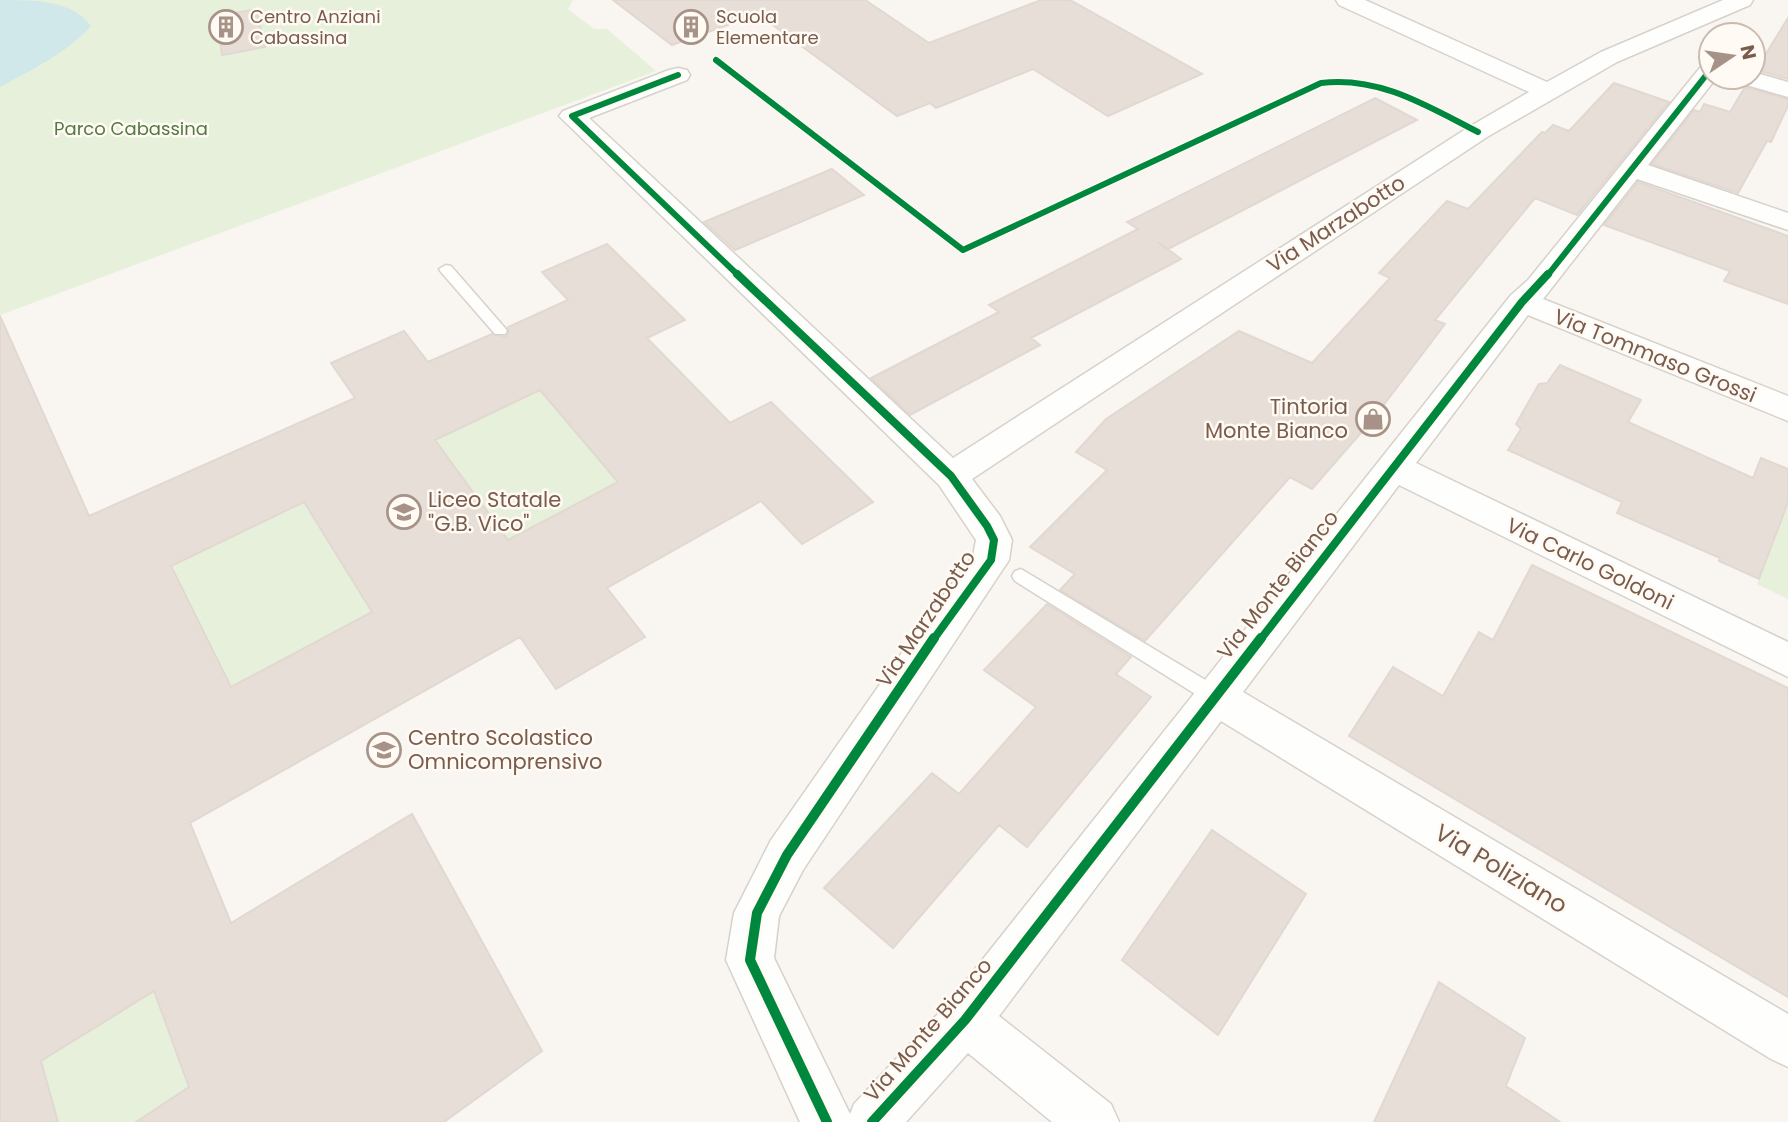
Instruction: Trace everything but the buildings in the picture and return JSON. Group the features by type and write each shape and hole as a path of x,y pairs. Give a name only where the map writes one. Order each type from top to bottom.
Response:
{"street":[{"path":"1347,0 1548,92"},
{"path":"1740,12 1751,0"},
{"name":"Via Marzabotto","path":"951,475 1478,132 1609,57 1740,12"},
{"name":"Via Marzabotto","path":"678,75 572,116 951,475 994,540 991,560 935,636 787,855 757,913 750,960 827,1122"},
{"path":"1767,84 1788,90"},
{"name":"Via Monte Bianco","path":"872,1122 965,1020 1521,302 1538,287 1697,87"},
{"path":"1633,169 1788,222"},
{"name":"Via Tommaso Grossi","path":"1521,302 1788,409"},
{"name":"Via Carlo Goldoni","path":"1393,467 1788,660"},
{"name":"Via Poliziano","path":"1215,696 1788,1042"},
{"path":"965,1020 1093,1122"}],"lane":[{"path":"446,269 500,331"},
{"path":"1021,576 1215,696"}],"green space":[{"name":"Parco Cabassina","path":"0,0 573,0 568,9 594,29 607,29 656,71 0,315"},
{"path":"540,390 618,482 508,540 435,440"},
{"path":"304,502 372,612 231,687 171,566"},
{"path":"1788,502 1788,599 1757,584"},
{"path":"154,991 189,1087 136,1122 58,1122 41,1061"}],"water":[{"path":"0,0 39,1 63,6 83,17 91,26 60,53 0,87"}],"cycle path":[{"path":"716,60 963,250 1321,83 1362,82 1382,87 1422,103 1478,132"},
{"path":"678,75 572,116 951,476 994,540 991,560 943,625 787,855 757,913 750,960 827,1122"},
{"path":"872,1122 965,1020 1522,302 1538,287 1697,87"}],"place":[{"name":"Centro Anziani Cabassina","path":"226,27"},
{"name":"Scuola Elementare","path":"691,27"},
{"name":"Tintoria Monte Bianco","path":"1373,419"},
{"name":"Liceo Statale \"G.B. Vico\"","path":"404,512"},
{"name":"Centro Scolastico Omnicomprensivo","path":"384,750"}]}
